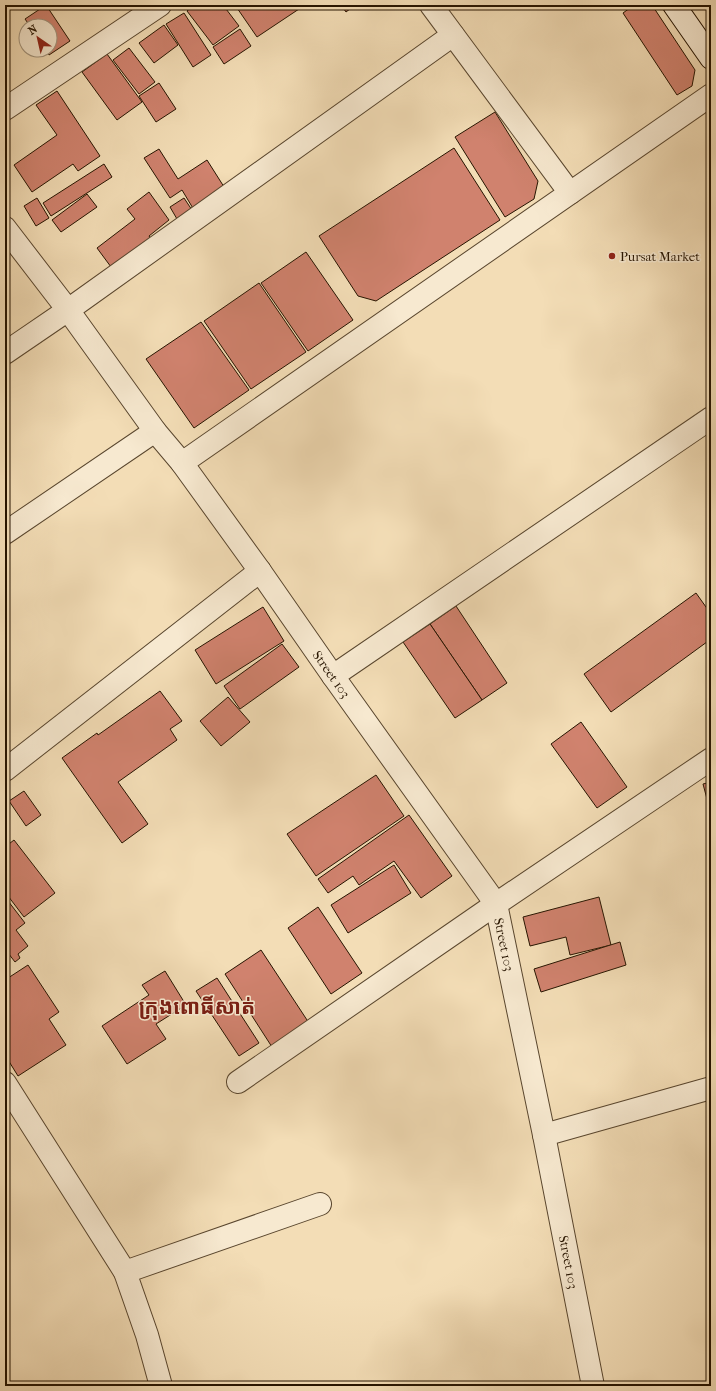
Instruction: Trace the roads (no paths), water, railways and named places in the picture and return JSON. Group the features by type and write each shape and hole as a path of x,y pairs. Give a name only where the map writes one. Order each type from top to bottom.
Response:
{"street":[{"path":"5,109 160,5"},
{"path":"431,5 570,193"},
{"path":"674,5 711,58"},
{"path":"5,353 68,310 452,34"},
{"path":"182,463 711,95"},
{"name":"Street 103","path":"5,228 68,310 155,431 182,463 496,904 544,1135 593,1386"},
{"path":"333,676 711,418"},
{"path":"5,533 155,431"},
{"path":"5,770 260,571"},
{"path":"238,1082 496,904 711,759"},
{"path":"5,1084 125,1272 147,1335 160,1386"},
{"path":"544,1135 711,1088"},
{"path":"125,1272 320,1204"}],"place":[{"name":"Pursat Market","path":"612,256"}],"district":[{"name":"ក្រុងពោធិ៍សាត់","path":"197,1007"}]}
